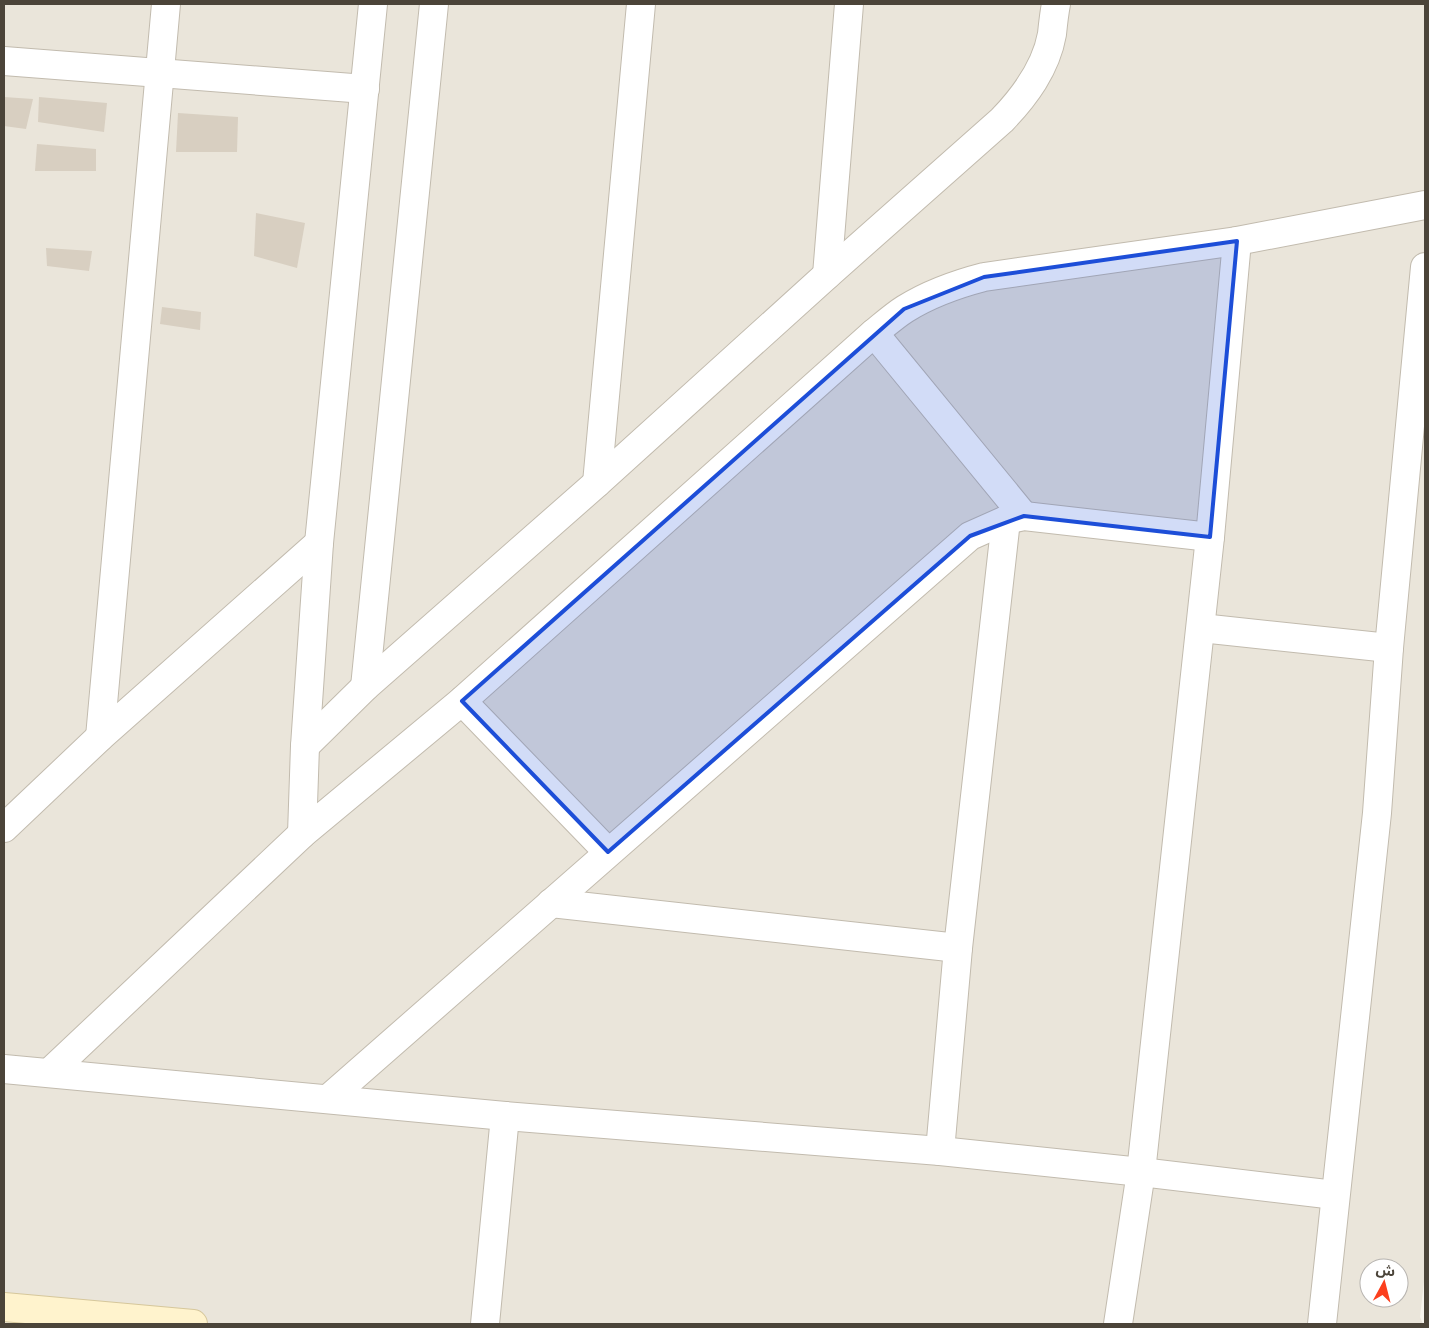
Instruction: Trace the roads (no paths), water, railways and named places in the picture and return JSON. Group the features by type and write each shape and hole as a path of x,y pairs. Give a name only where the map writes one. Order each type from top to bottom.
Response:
{"street":[{"path":"100,737 166,4"},
{"path":"302,834 305,746 319,543 373,4"},
{"path":"365,686 434,4"},
{"path":"597,483 641,4"},
{"path":"827,275 849,4"},
{"path":"305,746 365,686 597,483 827,275 995,127 1017,105 1038,74 1051,36 1056,4"},
{"path":"4,61 365,89"},
{"path":"49,1073 302,834 462,701 874,333 904,309 961,283 984,277 1237,241 1425,205"},
{"path":"1118,1324 1142,1172 1201,628 1237,241"},
{"path":"1322,1324 1377,812 1389,648 1425,267"},
{"path":"874,333 1015,518 958,948 940,1151"},
{"path":"328,1099 970,536 1015,518 1210,537"},
{"path":"4,828 100,737 319,543"},
{"path":"1201,628 1389,648"},
{"path":"462,701 608,852"},
{"path":"551,903 958,948"},
{"path":"4,1069 505,1116 940,1151 1335,1195"},
{"path":"485,1324 505,1116"},
{"path":"4,1307 193,1324"}]}
